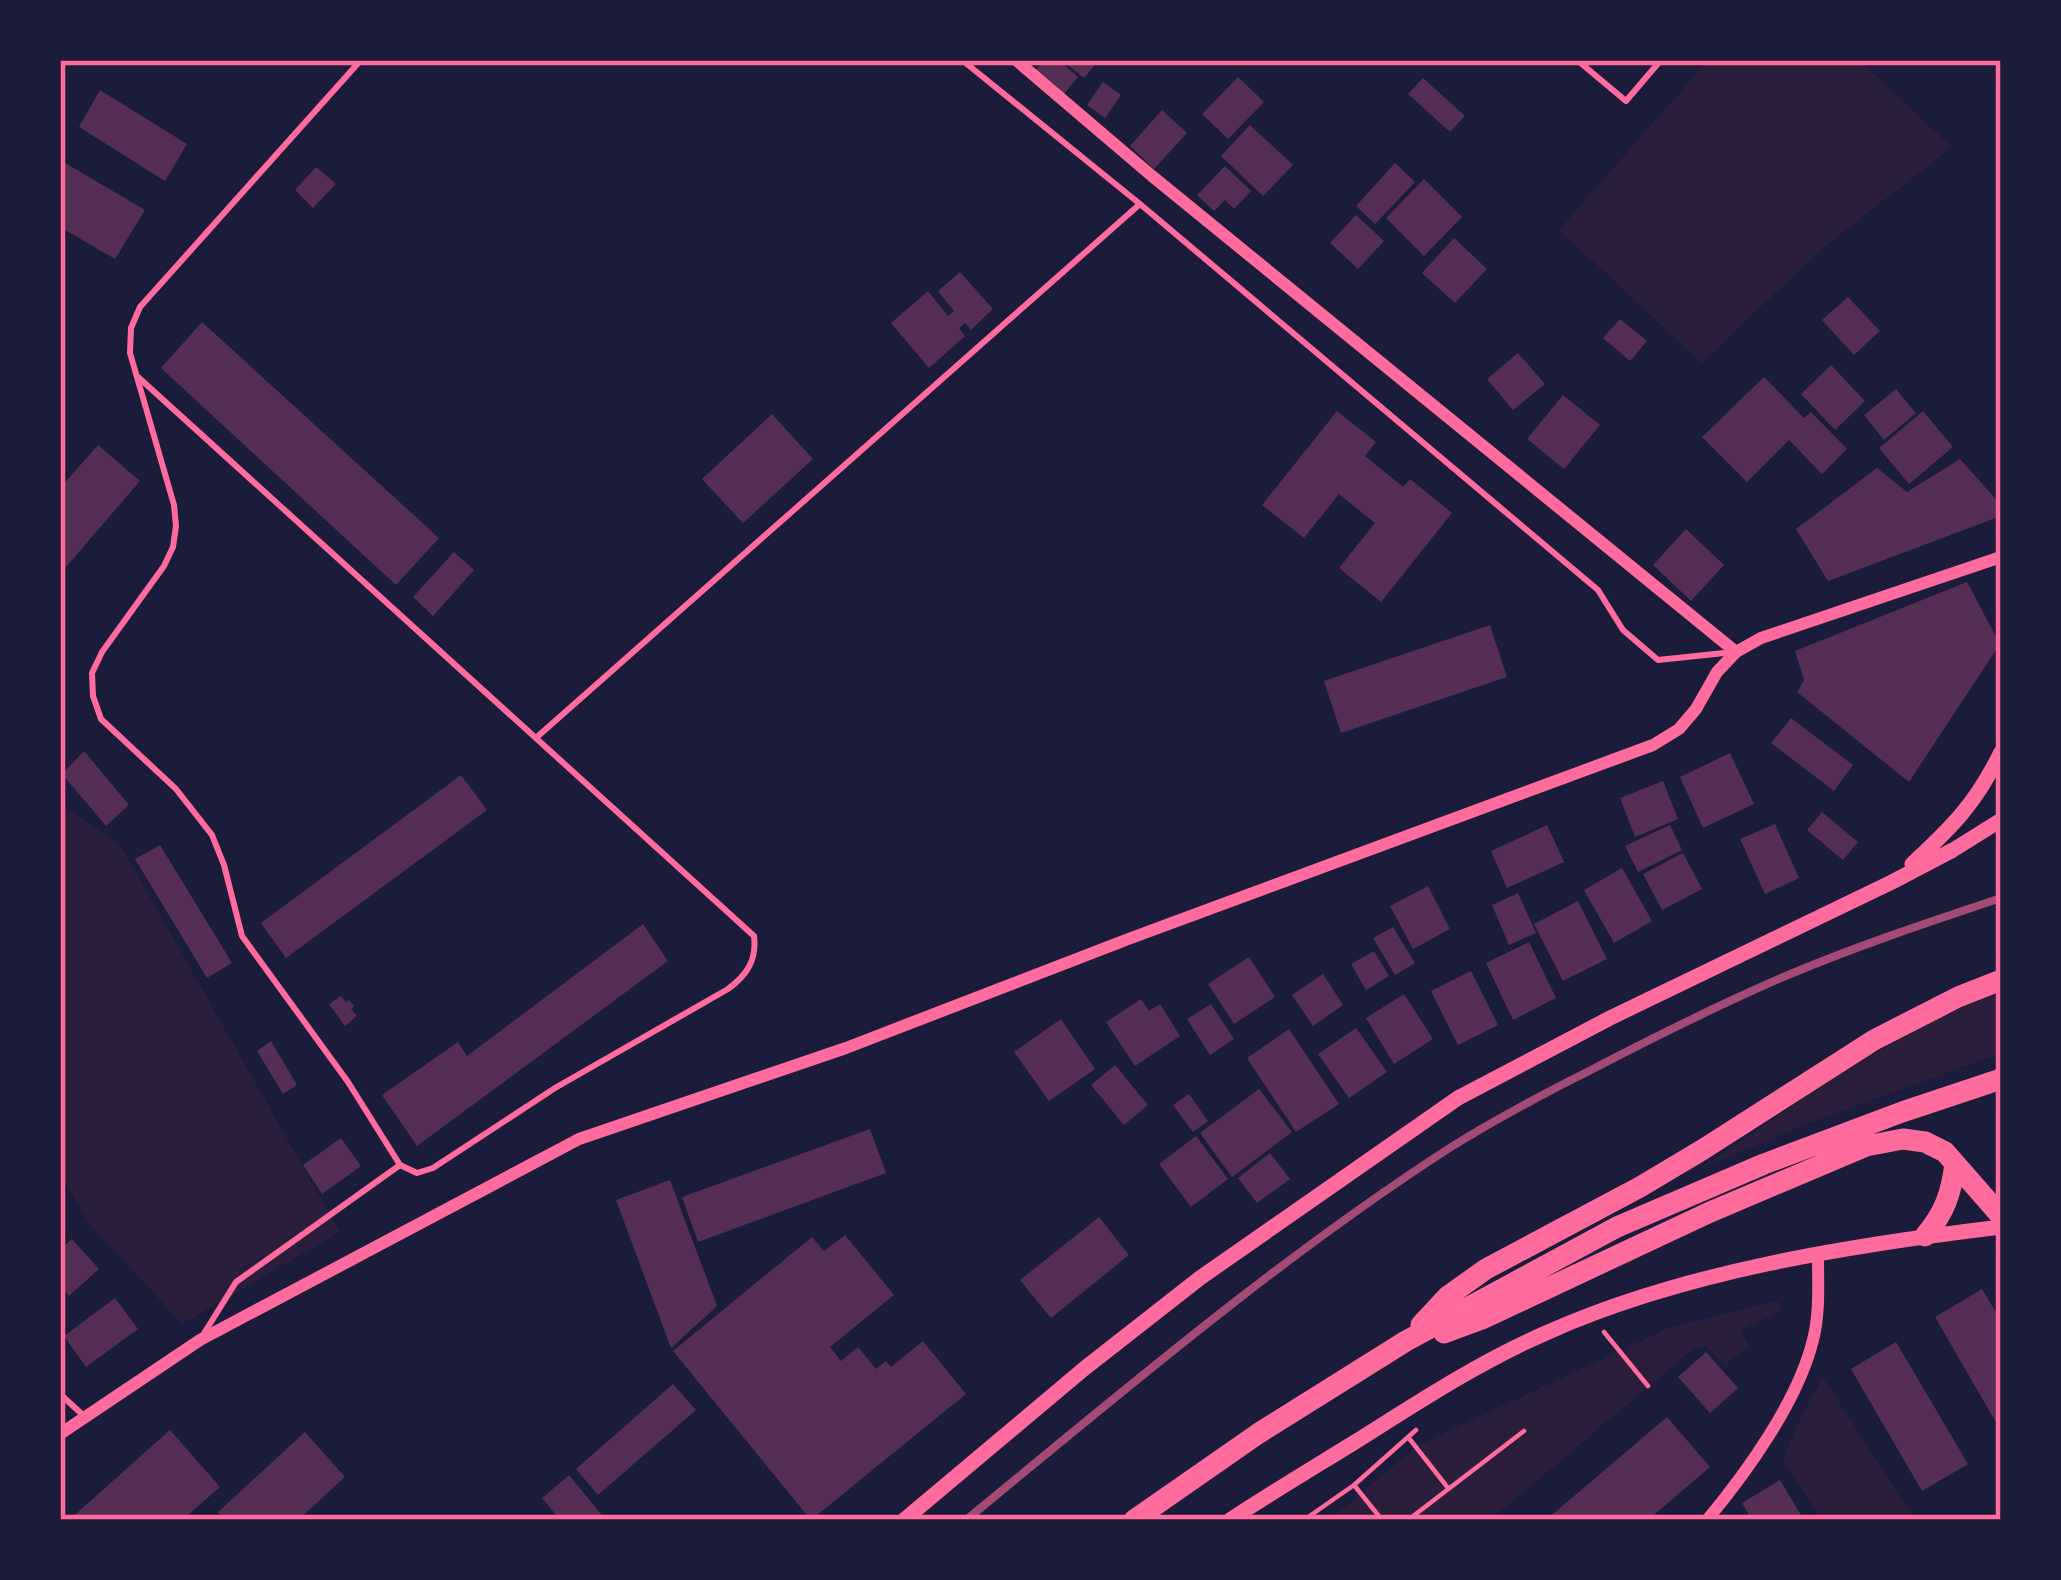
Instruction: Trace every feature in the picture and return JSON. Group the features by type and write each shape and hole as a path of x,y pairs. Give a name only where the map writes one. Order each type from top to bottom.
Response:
{"highway":[{"path":"1406,1341 1448,1296 1486,1269 1702,1150 1874,1040 2001,980"},
{"path":"1134,1520 1259,1433 1406,1341 1617,1227 1764,1164 2001,1078"},
{"path":"1406,1341 1482,1319 1708,1213 1866,1146 1903,1139 1925,1142 1945,1152 2001,1216"},
{"path":"1925,1236 1946,1207 1955,1164"}],"street":[{"path":"1016,60 1736,652"},
{"path":"60,1434 200,1340 579,1139 846,1048 1653,745 1679,729 1736,652 1761,638 2001,557"},
{"path":"1892,882 1970,807 2001,752"},
{"path":"904,1520 1200,1278 1458,1098 1610,1018 1892,882 2001,820"},
{"path":"1230,1520 1417,1402 1546,1333 1731,1272 1925,1236 2001,1227"},
{"path":"1708,1520 1763,1443 1807,1361 1817,1311 1818,1255"}],"lane":[{"path":"135,374 754,936 756,950 743,978 555,1088 433,1168 416,1173 400,1165 348,1082 242,936 212,835 176,789 101,719 92,696 92,674 102,652 164,566 176,526 175,505 135,374 131,328 140,307 361,60"},
{"path":"962,60 1598,590 1623,630 1658,660 1736,652"},
{"path":"1576,60 1626,101 1660,60"},
{"path":"537,737 1140,204"},
{"path":"200,1340 236,1282 400,1165"},
{"path":"60,1394 85,1416"}],"path":[{"path":"1604,1332 1648,1386"},
{"path":"1304,1520 1354,1485 1417,1429"},
{"path":"1408,1520 1524,1432"},
{"path":"1408,1437 1448,1488"},
{"path":"1354,1485 1382,1520"}],"shaded area":[{"path":"1708,60 1859,60 1952,147 1823,248 1702,363 1559,230"},
{"path":"60,803 121,846 340,1232 182,1324 89,1223 60,1174"},
{"path":"2001,991 2001,1053 1806,1124 1698,1170 1882,1049"},
{"path":"1778,1301 1782,1311 1740,1330 1750,1346 1725,1365 1706,1346 1692,1350 1490,1520 1329,1520 1417,1446 1668,1328"},
{"path":"1823,1377 1915,1520 1822,1520 1783,1460"}],"building":[{"path":"1045,60 1058,60 1078,77 1064,94 1036,70"},
{"path":"1062,60 1099,60 1084,78"},
{"path":"1238,77 1264,102 1228,139 1202,114"},
{"path":"1423,78 1465,116 1450,132 1408,94"},
{"path":"1103,82 1121,95 1105,118 1087,105"},
{"path":"100,90 187,144 165,181 79,127"},
{"path":"1162,110 1187,133 1154,169 1130,146"},
{"path":"1250,125 1293,165 1263,196 1221,156"},
{"path":"60,160 145,210 115,259 60,227"},
{"path":"1395,163 1415,182 1375,224 1356,206"},
{"path":"1225,166 1251,191 1234,209 1225,200 1214,211 1197,195"},
{"path":"316,167 336,184 313,208 295,190"},
{"path":"1424,179 1462,217 1424,256 1386,218"},
{"path":"1356,215 1384,241 1358,269 1330,243"},
{"path":"1454,238 1487,269 1455,303 1422,273"},
{"path":"960,272 993,309 971,330 965,323 959,328 965,336 929,368 891,323 928,291 948,316 954,311 938,291"},
{"path":"1848,297 1880,331 1854,355 1822,320"},
{"path":"1620,319 1647,341 1630,361 1603,338"},
{"path":"202,322 439,538 396,585 161,368"},
{"path":"1518,353 1545,384 1513,410 1487,379"},
{"path":"1831,365 1865,401 1835,430 1801,394"},
{"path":"1764,377 1804,418 1811,412 1847,449 1822,474 1789,440 1747,482 1702,437"},
{"path":"1896,389 1916,413 1884,440 1864,415"},
{"path":"1563,395 1600,425 1564,469 1527,439"},
{"path":"1337,411 1376,442 1365,456 1403,487 1410,479 1452,513 1381,602 1339,568 1375,523 1339,494 1304,538 1262,505"},
{"path":"1923,411 1953,447 1909,484 1879,448"},
{"path":"772,414 813,459 743,523 702,479"},
{"path":"98,445 140,481 60,574 60,488"},
{"path":"1960,459 2001,505 2001,516 1828,581 1796,529 1877,468 1907,492"},
{"path":"1686,529 1724,565 1691,601 1653,565"},
{"path":"454,552 474,570 433,616 413,597"},
{"path":"1967,582 2000,644 1909,782 1797,692 1804,680 1795,651"},
{"path":"1490,625 1507,677 1341,733 1324,681"},
{"path":"1791,718 1853,765 1834,791 1771,743"},
{"path":"84,751 129,805 106,826 62,774"},
{"path":"1730,753 1754,804 1703,828 1680,777"},
{"path":"461,775 487,810 286,958 261,923"},
{"path":"1663,781 1678,819 1635,837 1620,798"},
{"path":"1822,812 1858,842 1843,860 1807,830"},
{"path":"1775,824 1799,878 1765,894 1740,839"},
{"path":"1547,825 1564,862 1507,888 1491,851"},
{"path":"1670,825 1682,850 1638,872 1625,846"},
{"path":"160,845 232,963 207,978 135,859"},
{"path":"1683,853 1702,889 1662,910 1643,874"},
{"path":"1622,868 1652,921 1614,943 1584,890"},
{"path":"1428,886 1450,929 1413,949 1390,906"},
{"path":"1518,893 1536,933 1509,945 1492,905"},
{"path":"1578,901 1607,959 1563,981 1534,924"},
{"path":"643,924 668,961 417,1146 382,1095 458,1042 467,1056"},
{"path":"1393,927 1415,963 1395,975 1373,938"},
{"path":"1529,942 1556,998 1513,1020 1486,963"},
{"path":"1374,951 1389,976 1366,990 1351,964"},
{"path":"1249,957 1275,997 1234,1024 1208,984"},
{"path":"1471,971 1498,1025 1458,1045 1431,991"},
{"path":"1323,974 1343,1005 1313,1026 1292,995"},
{"path":"1404,994 1433,1039 1394,1064 1366,1018"},
{"path":"341,996 354,1006 351,1009 357,1016 345,1026 329,1004"},
{"path":"1141,999 1149,1011 1160,1004 1180,1036 1135,1066 1106,1022"},
{"path":"1211,1004 1234,1039 1210,1055 1187,1019"},
{"path":"1061,1019 1095,1069 1049,1101 1014,1052"},
{"path":"1356,1028 1387,1072 1349,1098 1318,1054"},
{"path":"1289,1029 1339,1104 1296,1132 1247,1058"},
{"path":"271,1041 297,1085 283,1094 257,1051"},
{"path":"1115,1065 1148,1105 1124,1125 1091,1085"},
{"path":"1259,1089 1292,1132 1232,1177 1200,1133"},
{"path":"1189,1094 1208,1121 1193,1132 1173,1105"},
{"path":"870,1129 886,1173 698,1242 682,1197"},
{"path":"1196,1136 1228,1179 1191,1207 1159,1164"},
{"path":"341,1138 361,1166 322,1194 303,1165"},
{"path":"1270,1153 1290,1179 1257,1203 1238,1178"},
{"path":"670,1180 717,1306 671,1348 616,1200"},
{"path":"1099,1217 1129,1255 1051,1318 1020,1280"},
{"path":"845,1235 894,1295 830,1347 841,1361 858,1347 876,1369 886,1361 891,1367 923,1341 966,1394 811,1520 673,1351 812,1237 824,1251"},
{"path":"72,1239 99,1269 69,1296 60,1285 60,1250"},
{"path":"1982,1289 2001,1321 2001,1431 1935,1317"},
{"path":"115,1298 138,1329 86,1367 64,1336"},
{"path":"1896,1342 1968,1464 1922,1491 1851,1369"},
{"path":"1706,1352 1738,1388 1710,1413 1678,1377"},
{"path":"673,1384 696,1410 598,1495 576,1469"},
{"path":"1667,1417 1710,1467 1648,1520 1546,1520"},
{"path":"170,1430 220,1487 182,1520 69,1520"},
{"path":"305,1432 345,1477 298,1520 226,1520 218,1512"},
{"path":"569,1475 606,1520 560,1520 542,1498"},
{"path":"1780,1480 1804,1520 1752,1520 1742,1503"}],"railway":[{"path":"966,1520 1262,1281 1465,1138 1615,1057 1763,986 2001,898"}]}
